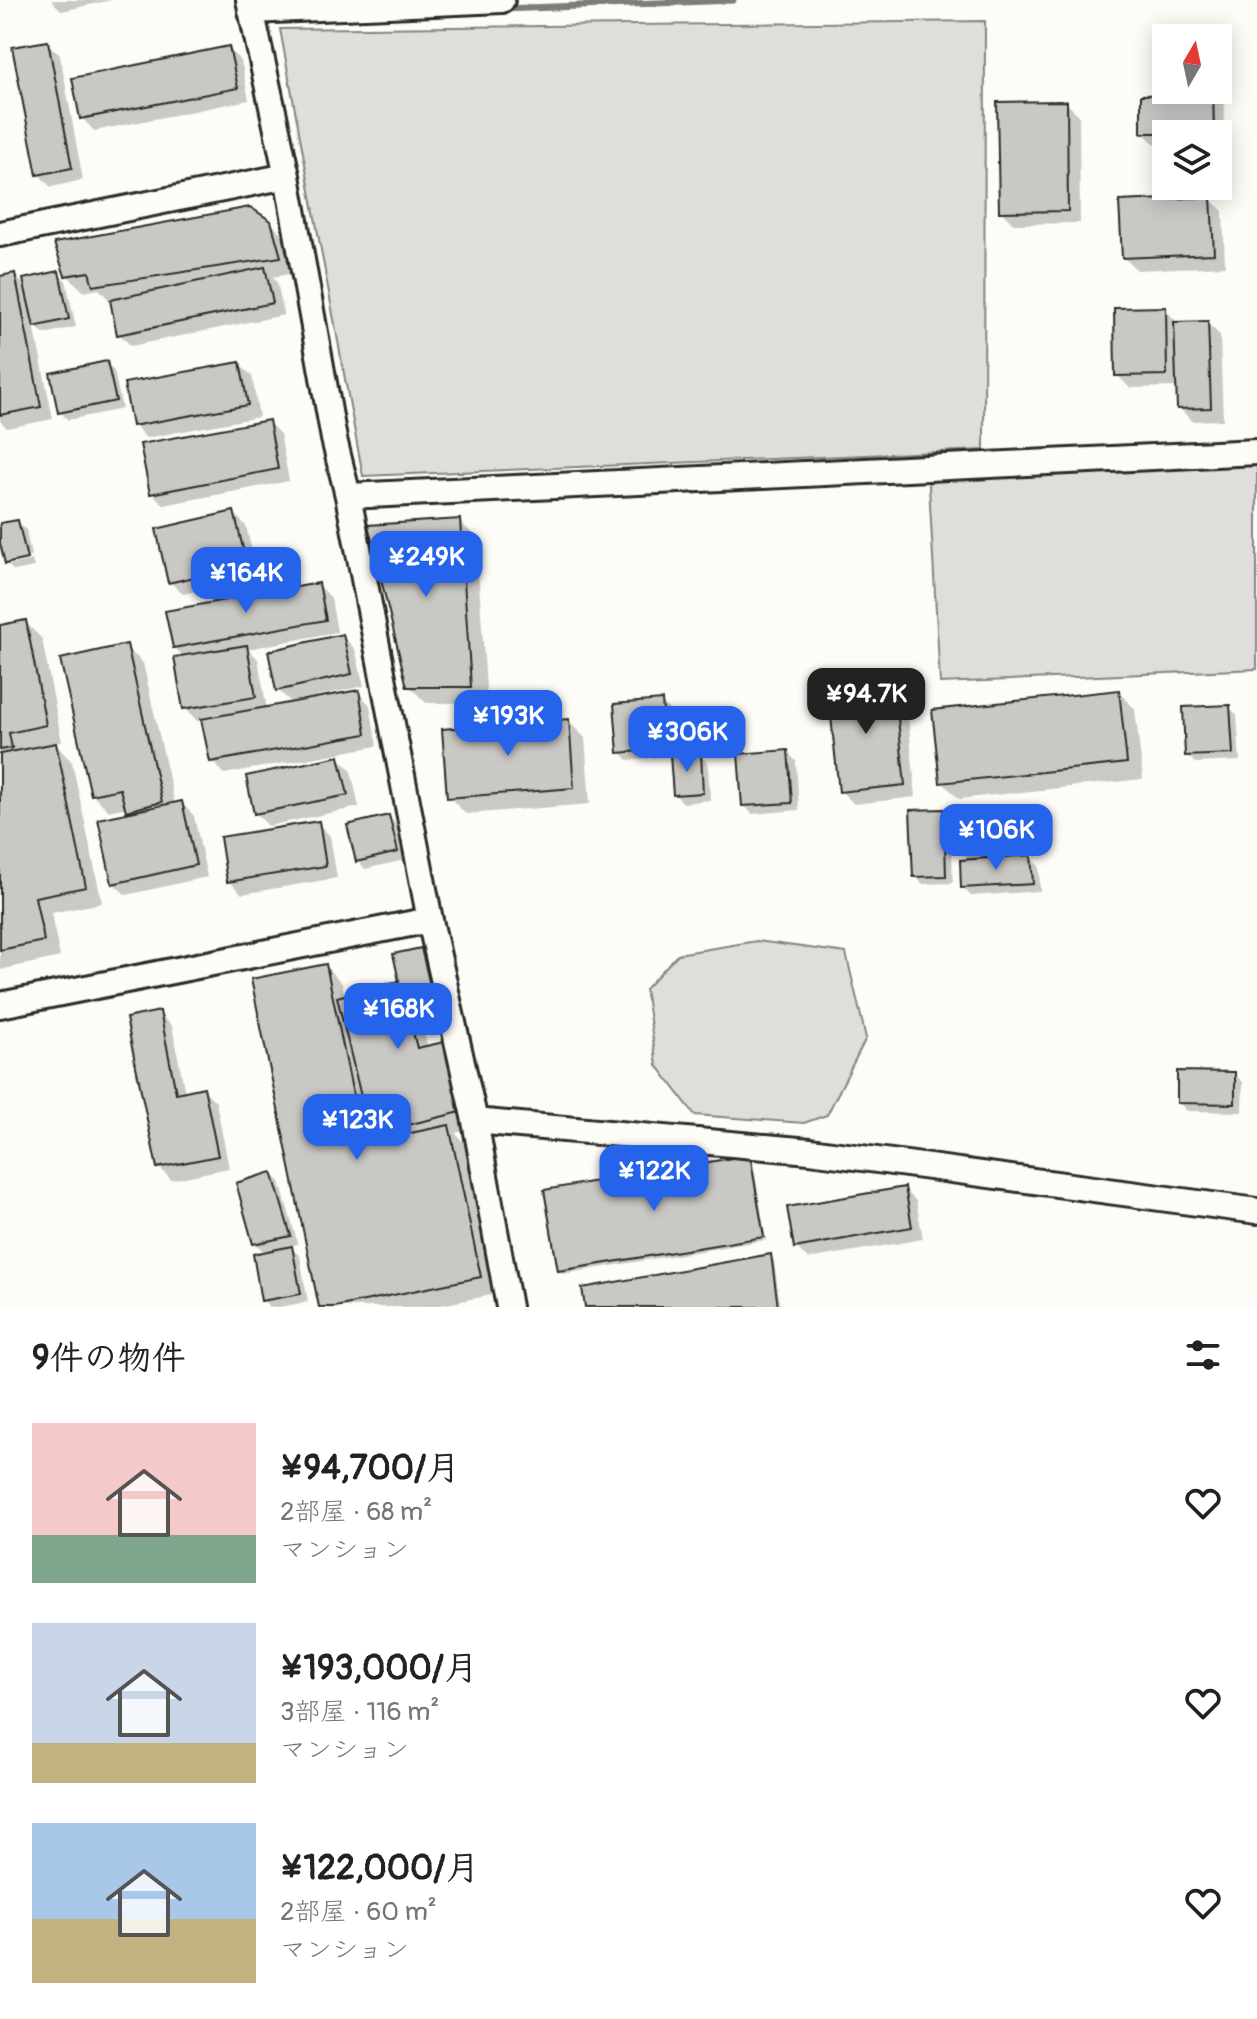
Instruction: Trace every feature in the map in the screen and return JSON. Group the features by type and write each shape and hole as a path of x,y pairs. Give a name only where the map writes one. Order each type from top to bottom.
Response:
{"street":[{"path":"502,0 250,6 287,176 334,439 348,496 430,920 475,1121 509,1307"},
{"path":"0,234 287,176"},
{"path":"348,496 1257,452"},
{"path":"0,1005 430,920"},
{"path":"475,1121 810,1151 1257,1211"}],"shaded area":[{"path":"985,21 984,450 363,476 280,29"},
{"path":"1257,452 1257,669 940,683 928,468"},
{"path":"757,941 846,953 866,1038 827,1115 804,1123 695,1115 657,1065 645,989 678,954"}],"building":[{"path":"48,41 72,168 37,175 12,47"},
{"path":"229,46 238,88 80,119 72,78"},
{"path":"1141,95 1152,95 1152,104 1213,104 1214,120 1152,120 1152,133 1141,133"},
{"path":"1067,101 1068,211 999,212 997,102"},
{"path":"1211,200 1214,254 1122,258 1119,201"},
{"path":"250,207 271,221 281,257 93,286 89,272 65,276 54,243"},
{"path":"265,267 273,303 117,335 110,300"},
{"path":"59,271 69,319 34,327 23,279"},
{"path":"15,273 41,407 0,415 0,276"},
{"path":"1166,307 1167,375 1115,376 1114,308"},
{"path":"1208,321 1211,408 1177,409 1174,322"},
{"path":"107,361 116,401 58,413 50,373"},
{"path":"240,362 248,405 132,426 124,383"},
{"path":"269,420 278,469 150,494 140,444"},
{"path":"234,511 247,565 168,583 156,529"},
{"path":"460,519 471,687 407,687 368,525"},
{"path":"18,520 27,559 5,564 0,543 0,523"},
{"path":"319,583 326,620 173,648 165,611"},
{"path":"26,620 46,725 9,733 12,748 0,750 0,625"},
{"path":"343,634 352,674 276,691 268,651"},
{"path":"127,644 162,802 126,811 120,789 91,795 60,659"},
{"path":"247,645 256,697 183,709 174,657"},
{"path":"894,681 905,785 839,792 828,688"},
{"path":"359,690 366,734 210,762 201,719"},
{"path":"1119,690 1127,763 940,783 932,710"},
{"path":"662,700 666,749 618,753 614,704"},
{"path":"1230,705 1233,754 1185,756 1183,707"},
{"path":"569,719 574,788 447,798 442,729"},
{"path":"56,743 86,887 35,897 44,941 0,950 0,754"},
{"path":"788,750 792,803 742,806 738,754"},
{"path":"701,753 703,793 673,795 670,755"},
{"path":"339,756 348,795 254,814 246,776"},
{"path":"182,801 196,865 112,884 98,819"},
{"path":"944,809 946,876 913,877 910,810"},
{"path":"1012,809 1014,850 960,852 958,811"},
{"path":"389,815 398,852 356,862 347,825"},
{"path":"319,821 326,866 227,882 220,837"},
{"path":"1031,855 1033,884 961,888 960,860"},
{"path":"421,948 436,1010 409,1017 417,1048 444,1042 461,1112 370,1134 337,997 399,981 393,954"},
{"path":"326,964 363,1143 449,1125 481,1277 335,1307 319,1307 251,979"},
{"path":"160,1011 176,1093 204,1087 218,1156 157,1168 126,1018"},
{"path":"1177,1071 1235,1072 1235,1104 1177,1103"},
{"path":"750,1155 764,1237 558,1271 544,1190"},
{"path":"272,1172 291,1236 253,1244 236,1183"},
{"path":"905,1187 912,1227 794,1248 787,1207"},
{"path":"292,1246 301,1294 261,1301 253,1254"},
{"path":"771,1254 778,1307 585,1307 582,1288"}],"waterway":[{"path":"503,9 733,0"}]}
